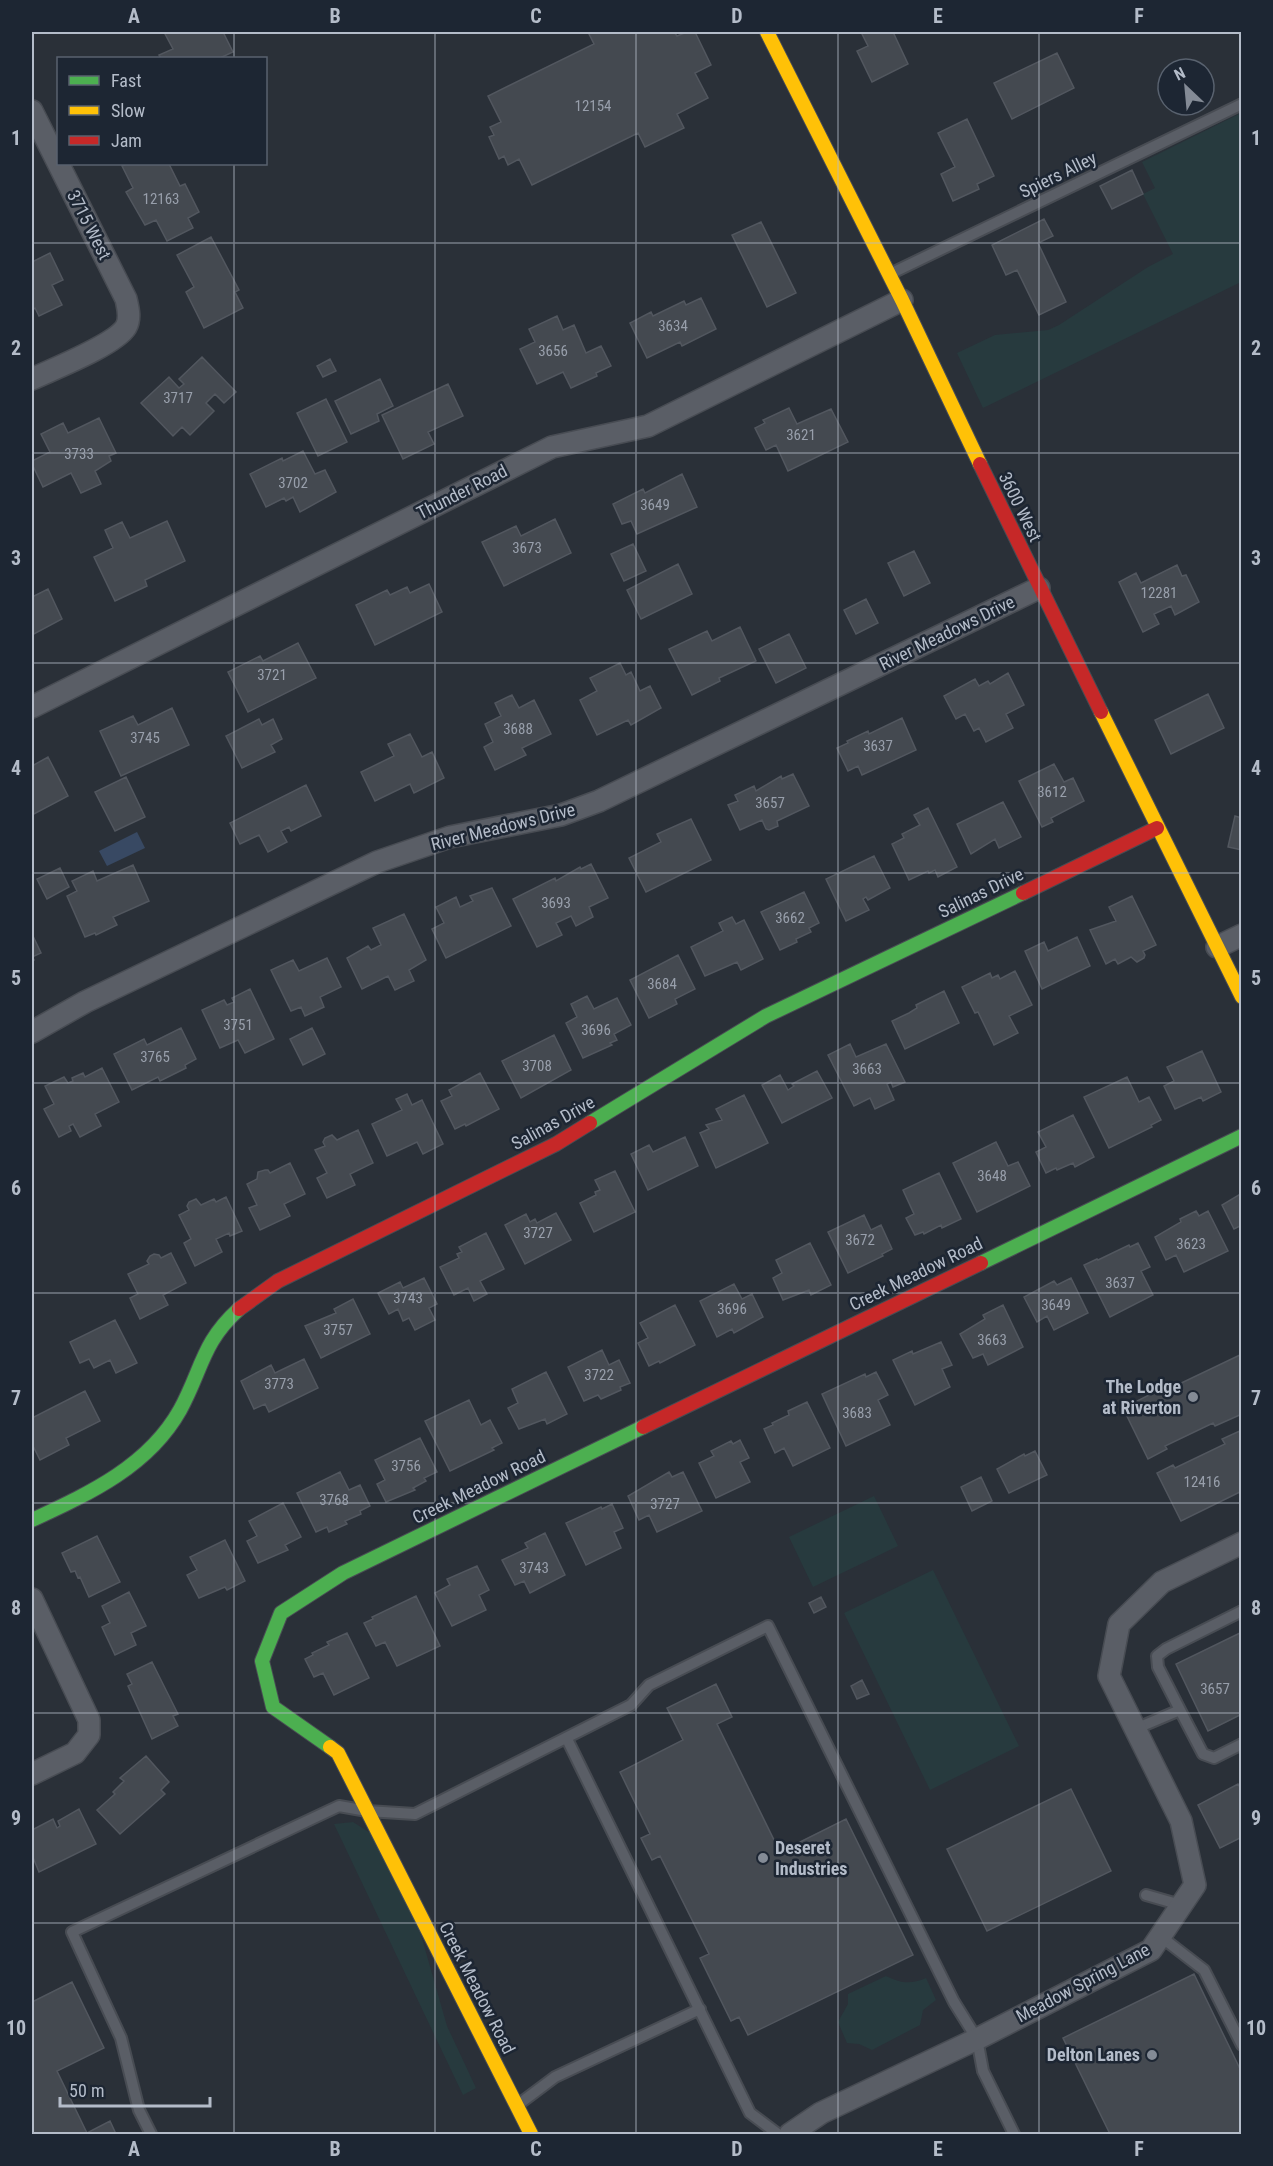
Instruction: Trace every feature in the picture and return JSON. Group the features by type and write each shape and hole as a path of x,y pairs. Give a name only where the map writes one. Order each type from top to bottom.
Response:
{"street":[{"name":"3600 West","path":"767,32 902,300 1039,588 1242,997"},
{"name":"3715 West","path":"32,111 57,161"},
{"name":"3715 West","path":"32,379 114,340 126,326 129,314 126,299 59,165"},
{"name":"Thunder Road","path":"32,707 552,447 648,426 902,300"},
{"name":"River Meadows Drive","path":"32,1032 85,1002 376,862 450,837 561,815 599,801 1039,588"},
{"name":"Salinas Drive","path":"32,1520 109,1483 134,1465 156,1443 180,1410 197,1367 217,1331 245,1303 278,1281 556,1144 766,1016 1157,828"},
{"path":"1217,947 1242,935"},
{"name":"Creek Meadow Road","path":"531,2134 338,1753 273,1707 262,1661 281,1613 343,1573 1242,1136"},
{"name":"Meadow Spring Lane","path":"790,2134 821,2114 977,2039 1152,1950 1195,1885 1181,1821 1109,1676 1119,1624 1162,1582 1242,1543"},
{"path":"32,1599 89,1720 89,1735 75,1753 32,1774"}],"lane":[{"name":"Spiers Alley","path":"889,275 1242,104"},
{"path":"1242,1611 1166,1649 1157,1656 1158,1667 1203,1754 1214,1758 1242,1744"},
{"path":"151,2134 139,2110 121,2038 72,1932 339,1806 367,1811 415,1814 631,1705 649,1684 768,1626 954,2002 977,2039 983,2071 1014,2134"},
{"path":"1135,1730 1180,1710"},
{"path":"567,1738 750,2113 778,2134"},
{"path":"1146,1895 1181,1905"},
{"path":"1160,1936 1204,1970 1242,2044"},
{"path":"517,2106 555,2077 699,2008"}],"green space":[{"path":"1241,113 1241,282 983,408 957,353 995,335 1048,330 1059,325 1148,267 1173,254 1143,194 1155,188 1142,162"},
{"path":"874,1496 898,1546 813,1587 789,1537"},
{"path":"933,1570 1019,1746 930,1790 844,1613"},
{"path":"353,1822 372,1834 419,1928 447,2026 476,2088 463,2095 334,1824"},
{"path":"886,1976 906,1982 926,1978 936,2000 923,2010 920,2025 872,2050 859,2044 847,2043 838,2022 848,2004 848,1994"}],"water":[{"path":"137,832 145,848 107,866 99,851"}],"building":[{"path":"164,32 223,32 233,52 222,57 160,57 159,55 173,49"},
{"path":"588,32 674,32 677,36 695,32 711,65 695,73 708,98 677,114 684,128 645,147 638,133 532,185 519,159 508,165 504,156 499,159 489,137 494,135 490,127 501,122 488,96 594,44"},
{"path":"861,32 893,32 908,64 872,82 857,51 868,46"},
{"path":"1057,53 1074,88 1012,119 994,83"},
{"path":"967,119 994,176 977,184 979,189 953,201 941,174 955,167 938,133"},
{"path":"170,165 180,186 185,184 199,212 188,218 193,228 167,241 156,220 145,225 126,192 133,188 122,166"},
{"path":"1132,170 1143,194 1112,209 1100,186"},
{"path":"1044,219 1053,236 1038,243 1066,302 1039,315 1017,270 1006,275 992,245"},
{"path":"761,222 796,293 767,307 732,235"},
{"path":"211,237 239,290 235,292 243,308 204,328 186,292 194,287 177,255"},
{"path":"50,253 63,280 52,285 62,305 39,316 35,308 32,310 32,262"},
{"path":"701,298 716,329 682,346 680,342 647,358 630,323 651,312 653,316 684,301 686,305"},
{"path":"557,316 563,330 574,325 586,353 601,346 611,366 596,373 597,376 571,388 563,372 537,384 520,349 535,342 529,329"},
{"path":"202,357 236,392 224,403 215,394 206,403 214,411 190,435 182,427 173,436 141,403 169,377 179,388 184,384 179,379"},
{"path":"330,359 336,371 323,377 317,366"},
{"path":"380,379 393,406 377,414 379,421 351,434 335,401"},
{"path":"448,384 463,416 428,432 434,444 403,459 382,415"},
{"path":"326,399 347,442 318,456 297,413"},
{"path":"789,408 797,424 831,409 848,442 788,471 776,445 766,450 755,428 765,423 763,420"},
{"path":"99,418 116,453 109,456 111,461 95,471 101,484 81,493 71,473 43,487 32,464 32,461 50,452 41,434 63,423 68,433"},
{"path":"303,451 315,474 325,470 336,492 300,512 293,497 286,501 284,498 266,507 250,474 282,458 283,461"},
{"path":"682,474 697,507 637,534 631,521 622,524 613,504 643,489 645,493"},
{"path":"555,519 571,553 504,586 482,542 516,526 521,536"},
{"path":"167,521 185,561 145,580 147,586 115,601 94,557 113,548 105,530 122,522 130,538"},
{"path":"633,544 646,571 624,581 611,554"},
{"path":"914,551 930,583 904,596 888,563"},
{"path":"678,564 692,594 641,619 627,590"},
{"path":"1177,565 1182,576 1186,575 1199,602 1175,615 1171,606 1154,614 1159,624 1143,632 1119,582 1136,573 1141,583"},
{"path":"429,584 442,612 375,645 356,605 387,590 390,595 407,587 410,593"},
{"path":"48,589 62,619 32,635 32,597"},
{"path":"866,599 878,623 856,634 844,610"},
{"path":"740,627 756,661 719,678 720,681 692,695 669,649 707,631 712,641"},
{"path":"789,634 806,668 776,683 759,649"},
{"path":"298,643 316,678 248,712 228,672 260,656 263,661"},
{"path":"620,663 626,675 631,672 640,691 650,686 661,708 631,725 628,720 597,735 580,700 597,691 590,678"},
{"path":"1008,673 1024,705 1006,714 1013,728 986,742 979,728 974,731 965,714 956,719 944,696 975,679 979,686 988,681 990,684"},
{"path":"1208,694 1224,728 1171,754 1155,720"},
{"path":"512,695 519,708 534,700 551,734 522,748 526,755 495,770 484,747 493,742 485,724 501,716 495,703"},
{"path":"172,708 189,745 121,776 100,731 133,716 138,725"},
{"path":"902,718 916,750 862,775 858,766 848,771 837,748 868,731 869,734"},
{"path":"259,719 262,725 273,719 282,739 271,745 275,752 242,768 226,736"},
{"path":"410,734 422,757 432,752 444,778 414,793 410,784 375,801 361,772 394,756 388,744"},
{"path":"48,757 68,796 32,815 32,766"},
{"path":"1054,764 1064,782 1073,778 1084,801 1051,818 1053,822 1042,827 1019,781"},
{"path":"793,774 809,806 777,821 778,826 769,830 766,829 762,820 740,830 728,805 738,801 735,795 754,786 756,791 781,776 782,779"},
{"path":"126,777 145,817 115,831 95,792"},
{"path":"306,785 321,816 291,831 289,827 281,831 287,842 268,852 259,835 240,844 230,823"},
{"path":"1003,802 1021,837 999,848 995,839 971,854 957,824"},
{"path":"928,808 957,867 938,877 935,870 909,880 892,844 904,838 902,834 920,825 914,815"},
{"path":"1235,816 1242,818 1242,850 1228,847"},
{"path":"691,819 711,860 646,892 629,858 661,842 657,834"},
{"path":"874,856 890,888 868,900 866,897 863,899 869,910 846,921 826,879"},
{"path":"591,864 608,898 589,907 593,917 576,926 571,916 556,923 562,935 537,947 513,899 555,878 556,881 580,867 581,869"},
{"path":"133,865 149,901 113,917 117,925 96,935 95,933 85,937 67,896 77,891 72,881 93,871 97,881"},
{"path":"60,868 69,887 47,899 37,879"},
{"path":"492,888 511,926 446,958 432,929 444,923 436,907 456,897 460,907 473,901 470,896"},
{"path":"804,892 819,923 809,928 811,932 796,939 797,942 780,950 761,912"},
{"path":"1132,896 1156,945 1143,951 1144,958 1137,962 1131,957 1118,964 1115,959 1106,964 1090,930 1116,921 1109,907"},
{"path":"404,914 426,960 409,970 414,981 395,990 388,976 362,989 347,958 368,946 371,950 381,945 373,928"},
{"path":"732,917 736,924 744,920 763,959 741,970 737,962 705,976 691,947 723,931 719,923"},
{"path":"32,934 41,953 32,957"},
{"path":"1077,937 1090,966 1042,989 1025,951 1044,942 1048,951"},
{"path":"678,955 695,989 675,999 677,1004 649,1018 630,980"},
{"path":"327,958 341,987 320,997 324,1007 305,1016 301,1007 291,1011 271,970 293,960 299,971"},
{"path":"1015,971 1032,1005 1009,1016 1018,1033 994,1045 978,1012 975,1013 962,987 990,973 992,978 998,975 1000,979"},
{"path":"250,989 274,1039 245,1053 238,1040 220,1048 202,1010 224,1000 227,1005 234,1002 232,998"},
{"path":"944,991 959,1023 905,1049 892,1021 917,1008 916,1005"},
{"path":"587,996 594,1009 617,998 631,1025 614,1034 617,1040 610,1043 612,1045 583,1058 566,1023 577,1017 571,1004"},
{"path":"181,1028 196,1059 185,1065 186,1068 160,1081 158,1077 132,1090 114,1054 144,1039 147,1045"},
{"path":"312,1028 325,1054 303,1065 290,1039"},
{"path":"554,1035 571,1070 521,1098 502,1061"},
{"path":"850,1044 856,1057 886,1044 905,1082 893,1087 891,1082 887,1084 894,1100 875,1109 870,1098 854,1106 828,1055"},
{"path":"1202,1051 1221,1092 1203,1101 1201,1097 1175,1109 1164,1086 1174,1081 1167,1067"},
{"path":"102,1068 119,1102 95,1114 101,1126 80,1137 73,1124 69,1126 71,1131 59,1137 44,1109 54,1104 45,1086 64,1077 68,1083 73,1081 72,1078 83,1073 85,1077"},
{"path":"817,1071 832,1098 782,1123 762,1085 780,1075 788,1090 794,1086 792,1084"},
{"path":"480,1073 499,1109 466,1126 465,1124 455,1129 441,1101 452,1096 449,1090"},
{"path":"1127,1077 1139,1102 1149,1097 1161,1120 1151,1125 1152,1127 1109,1148 1084,1097"},
{"path":"407,1094 412,1105 422,1100 443,1144 423,1154 417,1142 387,1156 372,1124 402,1110 396,1099"},
{"path":"744,1095 768,1143 716,1168 700,1133 709,1129 706,1125 722,1120 716,1109"},
{"path":"1073,1115 1094,1157 1075,1167 1073,1163 1046,1173 1036,1152 1046,1147 1038,1132"},
{"path":"358,1130 373,1163 350,1174 355,1185 327,1198 317,1178 327,1173 315,1150 325,1146 323,1142 325,1138 332,1135 337,1140"},
{"path":"685,1137 698,1166 648,1190 631,1154 649,1145 653,1152"},
{"path":"996,1142 1008,1166 1018,1162 1030,1186 977,1212 953,1163"},
{"path":"290,1163 305,1194 284,1204 290,1216 260,1230 249,1208 257,1205 247,1184 257,1179 258,1172 268,1170 270,1173"},
{"path":"615,1171 635,1212 594,1232 580,1203 596,1195 595,1192 600,1190 595,1180"},
{"path":"939,1173 961,1219 942,1228 941,1225 924,1234 923,1232 915,1235 906,1218 914,1214 903,1190"},
{"path":"1242,1193 1242,1225 1234,1229 1222,1205"},
{"path":"226,1197 242,1231 230,1236 229,1233 216,1239 222,1252 195,1266 184,1243 191,1239 179,1215 189,1210 187,1206 189,1202 196,1199 201,1205"},
{"path":"1196,1211 1199,1216 1208,1211 1228,1251 1184,1272 1176,1255 1166,1260 1155,1237 1181,1222 1180,1219"},
{"path":"556,1213 571,1240 525,1264 505,1225 526,1214 530,1222 535,1219 537,1223"},
{"path":"864,1215 871,1230 881,1225 892,1249 882,1254 883,1256 848,1273 828,1232"},
{"path":"486,1233 504,1269 480,1281 487,1294 474,1301 468,1288 454,1295 440,1267 459,1258 457,1254 462,1252 459,1247"},
{"path":"810,1243 831,1285 811,1295 809,1290 783,1300 773,1278 782,1273 776,1260"},
{"path":"1138,1243 1150,1267 1141,1271 1153,1295 1110,1317 1084,1265"},
{"path":"171,1253 186,1283 163,1295 168,1305 140,1319 130,1298 138,1294 128,1274 149,1264 147,1261 154,1254 161,1258"},
{"path":"424,1278 437,1304 429,1308 435,1320 415,1330 409,1318 403,1321 398,1309 389,1314 378,1293 400,1282 403,1288"},
{"path":"1071,1278 1088,1313 1054,1330 1047,1316 1037,1322 1024,1297 1054,1281 1057,1285"},
{"path":"734,1284 742,1299 752,1294 763,1317 734,1333 732,1329 717,1337 700,1301"},
{"path":"353,1299 370,1334 321,1358 305,1326 336,1313 334,1309"},
{"path":"675,1305 695,1345 660,1363 659,1361 649,1366 638,1343 648,1338 640,1323"},
{"path":"1003,1305 1023,1347 988,1365 983,1354 973,1358 960,1334 985,1319 983,1315"},
{"path":"115,1320 137,1363 116,1373 110,1360 94,1368 89,1359 80,1363 70,1342"},
{"path":"941,1342 952,1365 942,1369 950,1387 915,1405 893,1360"},
{"path":"602,1350 609,1365 619,1360 630,1383 601,1399 598,1395 584,1401 568,1367"},
{"name":"The Lodge at Riverton","path":"1242,1354 1242,1414 1215,1426 1213,1423 1165,1446 1167,1449 1148,1459 1123,1408 1171,1384 1173,1387"},
{"path":"304,1359 318,1388 269,1412 265,1404 254,1409 241,1381 271,1365 275,1373"},
{"path":"546,1372 567,1414 547,1424 545,1419 519,1429 508,1408 518,1403 512,1389"},
{"path":"876,1372 888,1395 878,1400 890,1425 846,1446 822,1394 865,1374 866,1377"},
{"path":"85,1391 100,1421 66,1438 69,1445 40,1460 32,1444 32,1418"},
{"path":"469,1400 481,1425 490,1420 502,1443 492,1448 494,1450 450,1471 425,1421"},
{"path":"807,1402 830,1448 793,1466 784,1448 775,1453 764,1429 789,1415 788,1411"},
{"name":"The Lodge at Riverton","path":"1242,1430 1242,1491 1181,1521 1157,1473 1173,1465 1175,1468 1225,1444 1222,1439"},
{"path":"420,1438 437,1472 424,1478 426,1481 413,1488 415,1490 386,1502 377,1484 385,1480 375,1460"},
{"path":"740,1440 749,1458 740,1462 750,1482 716,1498 699,1463 714,1456 711,1451 731,1441 733,1444"},
{"path":"1035,1451 1047,1475 1009,1493 997,1469 1024,1454 1025,1456"},
{"path":"340,1472 349,1490 360,1485 370,1506 360,1511 361,1514 345,1521 347,1524 329,1532 327,1527 316,1532 297,1493"},
{"path":"669,1472 672,1477 683,1472 702,1511 657,1532 649,1515 639,1520 628,1496"},
{"path":"981,1477 992,1501 972,1511 961,1487"},
{"path":"283,1503 301,1537 285,1545 288,1550 258,1563 247,1541 257,1536 249,1521"},
{"path":"612,1504 623,1528 614,1532 621,1548 586,1565 566,1523"},
{"path":"545,1533 565,1575 530,1593 524,1581 515,1585 502,1560 528,1548 525,1543"},
{"path":"97,1536 120,1582 89,1597 80,1577 78,1578 75,1571 71,1572 62,1553"},
{"path":"225,1540 245,1581 227,1590 225,1587 199,1598 187,1575 197,1570 190,1557"},
{"path":"477,1566 489,1590 479,1595 486,1610 452,1626 435,1593 450,1585 447,1579"},
{"path":"129,1592 146,1626 131,1633 136,1645 115,1655 102,1627 110,1623 102,1606"},
{"path":"416,1596 440,1646 397,1666 385,1642 376,1646 364,1623"},
{"path":"821,1597 826,1607 814,1613 809,1603"},
{"path":"1242,1632 1242,1714 1208,1731 1176,1664"},
{"path":"347,1633 369,1678 334,1695 323,1673 314,1677 305,1659 329,1645 327,1642"},
{"path":"152,1662 178,1714 173,1716 178,1726 152,1739 128,1686 132,1684 127,1674"},
{"path":"862,1680 869,1694 857,1699 851,1686"},
{"name":"Deseret Industries","path":"716,1684 732,1717 717,1724 780,1852 846,1819 913,1955 748,2035 739,2017 731,2021 700,1958 709,1954 660,1856 652,1860 641,1838 650,1834 620,1772 683,1740 667,1708"},
{"path":"146,1756 169,1782 161,1790 165,1794 120,1834 97,1810 115,1794 113,1792 124,1781 120,1778"},
{"path":"1238,1784 1242,1791 1242,1837 1220,1848 1198,1805"},
{"path":"1071,1789 1111,1871 987,1931 947,1849"},
{"path":"79,1809 96,1844 39,1872 32,1855 32,1830 53,1819 57,1828 60,1826 58,1821"},
{"name":"Delton Lanes","path":"1194,1974 1242,2073 1242,2134 1110,2134 1063,2038"},
{"path":"72,1982 104,2048 57,2071 87,2133 110,2121 116,2134 32,2134 32,2002"}],"traffic: fast":[{"path":"590,1123 766,1016 1023,893"},
{"path":"981,1263 1242,1136"},
{"path":"32,1520 115,1477 151,1448 180,1410 217,1333 239,1309"},
{"path":"330,1747 273,1707 262,1661 281,1613 343,1573 643,1427"}],"traffic: slow":[{"path":"767,32 902,300 980,464"},
{"path":"1101,712 1242,997"},
{"path":"330,1747 338,1753 531,2134"}],"traffic: jam":[{"path":"980,464 1101,712"},
{"path":"1023,893 1157,828"},
{"path":"239,1309 278,1281 556,1144 590,1123"},
{"path":"643,1427 981,1263"}],"place":[{"name":"The Lodge at Riverton","path":"1193,1397"},
{"name":"Deseret Industries","path":"763,1858"},
{"name":"Delton Lanes","path":"1152,2055"}]}
